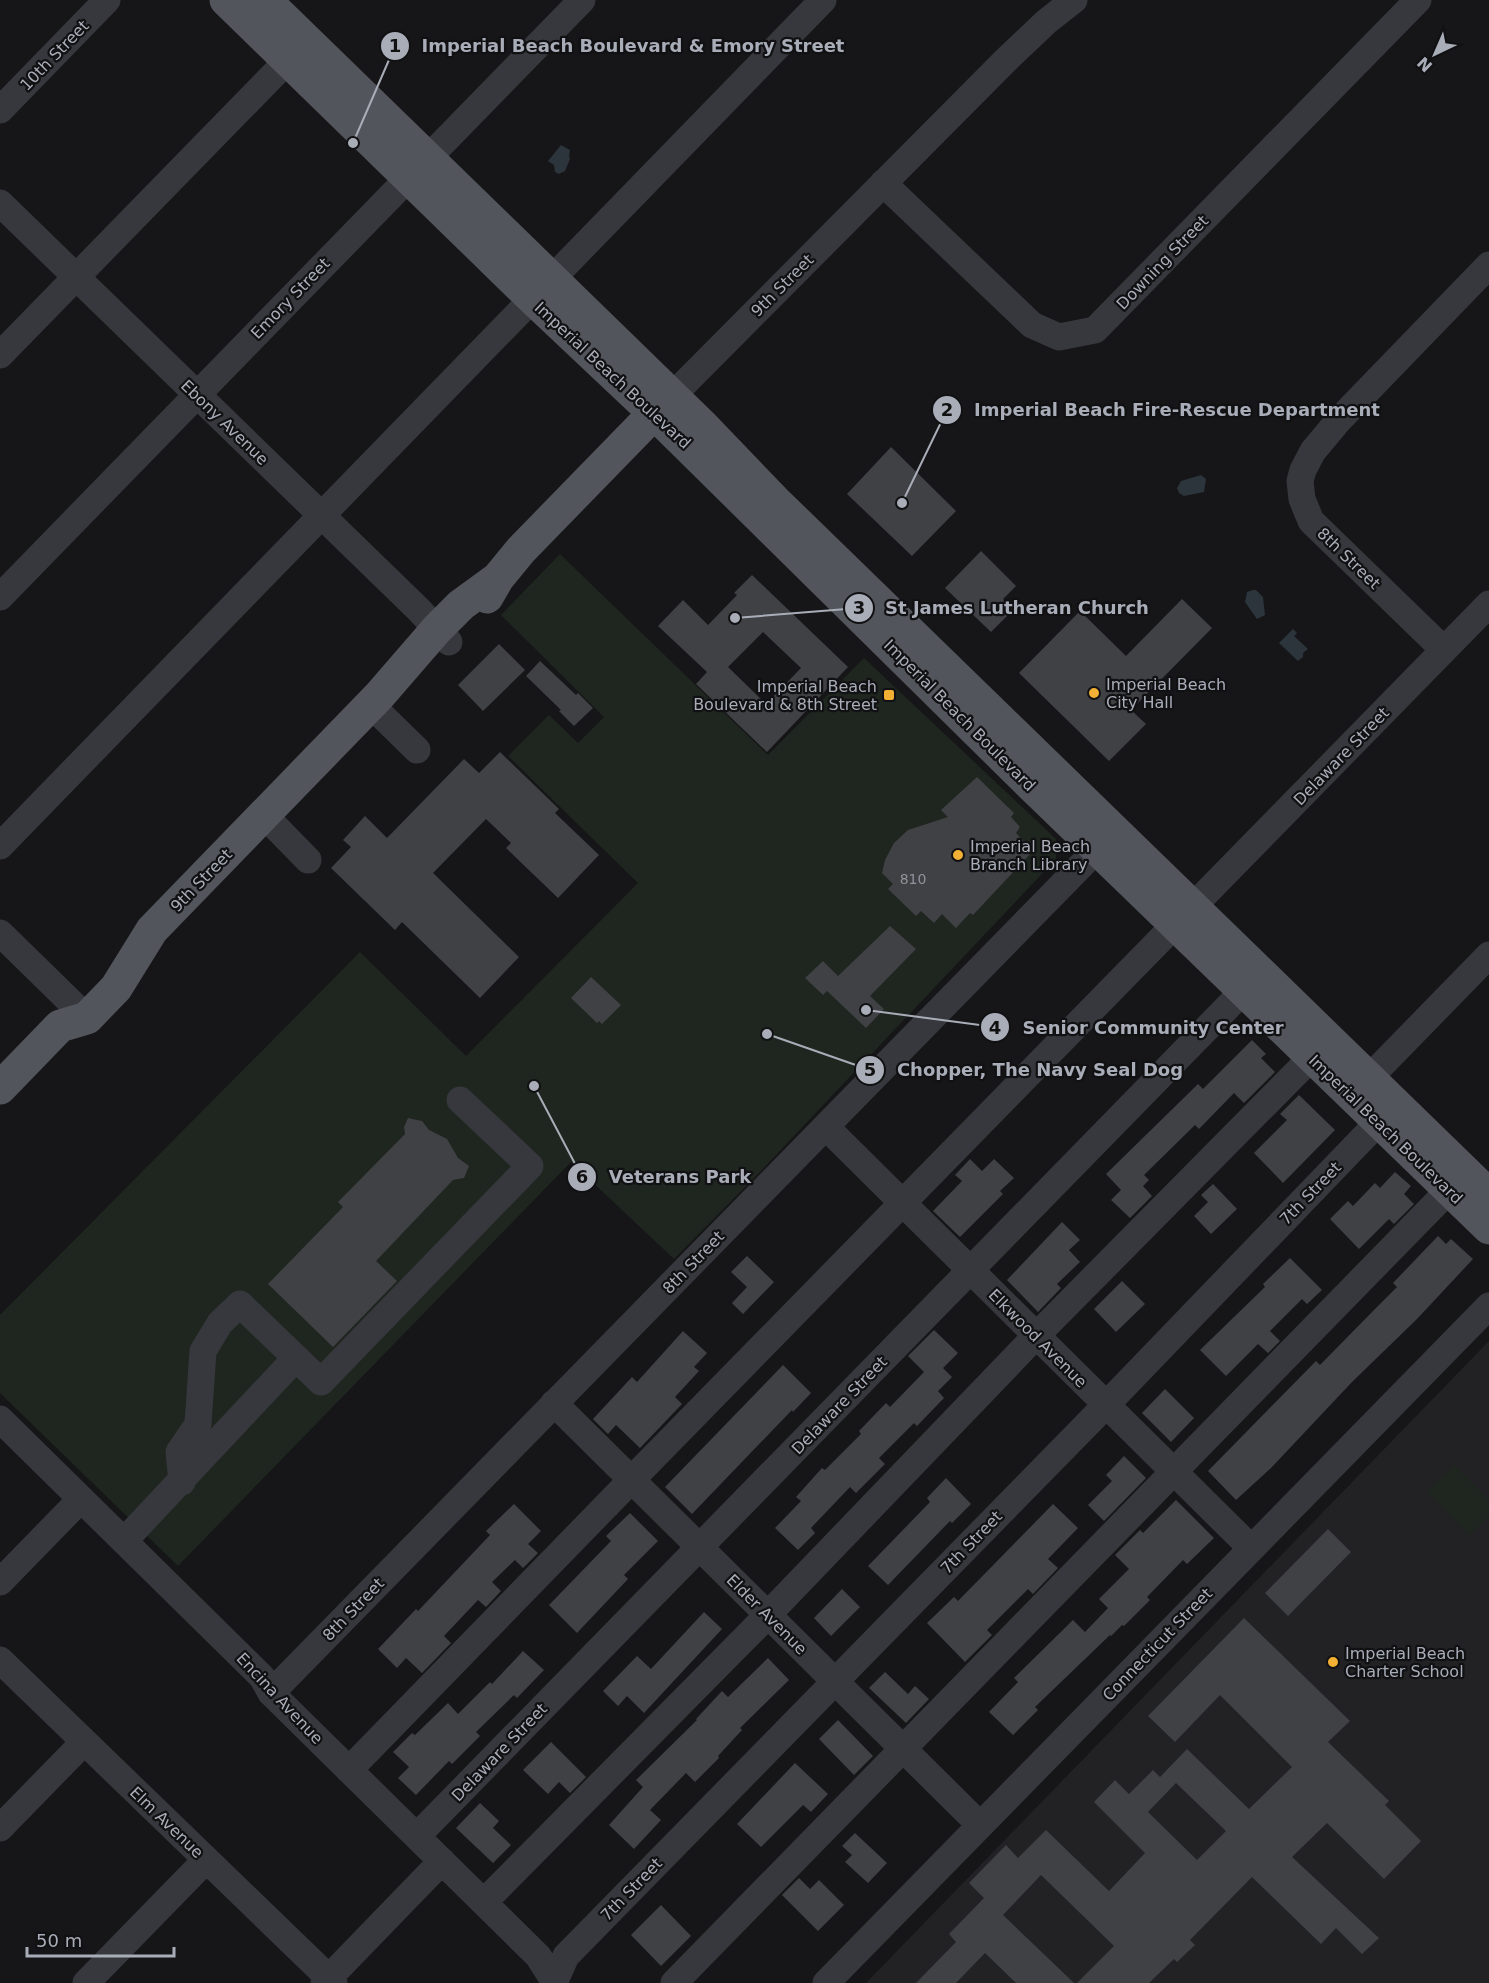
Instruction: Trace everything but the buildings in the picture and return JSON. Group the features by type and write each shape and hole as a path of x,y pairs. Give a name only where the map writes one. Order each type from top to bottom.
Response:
{"main road":[{"name":"Imperial Beach Boulevard","path":"226,0 288,60 418,167"},
{"name":"Imperial Beach Boulevard","path":"266,0 418,167 663,404 774,500 1184,916 1252,982 1369,1078 1387,1114 1449,1190 1489,1228"},
{"name":"9th Street","path":"0,1088 73,1016 116,988 152,930 405,668 483,605 498,578 528,543 663,404"},
{"name":"Imperial Beach Boulevard","path":"1252,982 1312,1058 1489,1195"}],"street":[{"name":"10th Street","path":"0,110 107,0"},
{"name":"Emory Street","path":"0,597 582,0"},
{"path":"0,846 543,289 702,142 823,0"},
{"name":"9th Street","path":"663,404 1006,60 1046,22 1074,0"},
{"name":"Downing Street","path":"883,183 1032,325 1059,337 1095,330 1418,0"},
{"path":"0,355 288,60"},
{"name":"Ebony Avenue","path":"0,203 443,635"},
{"name":"8th Street","path":"1444,650 1311,521 1302,499 1300,481 1307,460 1339,420 1489,265"},
{"name":"Delaware Street","path":"349,1770 1489,604"},
{"path":"371,705 417,750"},
{"path":"264,815 308,861"},
{"name":"8th Street","path":"271,1693 1107,840"},
{"path":"0,933 73,1016"},
{"path":"1369,1078 1489,955"},
{"name":"Delaware Street","path":"417,1836 1252,982"},
{"path":"484,1902 767,1615 1036,1336 1312,1058"},
{"path":"182,1482 179,1452 198,1424 203,1351 220,1323 240,1304 321,1382 530,1166 460,1100"},
{"name":"7th Street","path":"554,1982 566,1956 1106,1405 1387,1114"},
{"name":"Elkwood Avenue","path":"826,1127 1251,1548"},
{"path":"674,1983 1449,1190"},
{"name":"Connecticut Street","path":"826,1983 1489,1306"},
{"path":"124,1541 182,1482 295,1359"},
{"name":"Elder Avenue","path":"554,1403 980,1825"},
{"name":"Encina Avenue","path":"0,1419 262,1677 271,1693 538,1956 554,1982"},
{"path":"0,1582 81,1499"},
{"name":"Elm Avenue","path":"0,1660 329,1981"},
{"path":"0,1828 84,1742"},
{"path":"86,1983 206,1860"},
{"path":"329,1981 442,1861"}],"shaded area":[{"path":"561,145 570,150 570,159 565,171 559,174 555,172 554,165 548,161"},
{"path":"1201,475 1206,479 1204,492 1184,496 1179,493 1177,488 1181,481"},
{"path":"560,554 768,755 864,658 1056,839 1056,859 758,1174 674,1259 571,1162 178,1566 0,1393 0,1315 360,952 466,1056 638,883 508,756 549,715 578,743 604,717 501,615"},
{"path":"1253,590 1263,597 1265,615 1257,619 1245,602 1247,592"},
{"path":"1293,629 1297,633 1294,636 1308,649 1298,661 1279,643"},
{"name":"Imperial Beach Charter School","path":"1489,1341 1489,1983 866,1983"},
{"path":"1455,1465 1489,1501 1489,1516 1469,1535 1427,1491"}],"place":[{"name":"Imperial Beach Boulevard & Emory Street","path":"353,143"},
{"name":"Imperial Beach Fire-Rescue Department","path":"902,503"},
{"name":"St James Lutheran Church","path":"735,618"},
{"name":"Imperial Beach City Hall","path":"1094,693"},
{"name":"Imperial Beach Boulevard & 8th Street","path":"889,695"},
{"name":"Imperial Beach Branch Library","path":"958,855"},
{"name":"Senior Community Center","path":"866,1010"},
{"name":"Chopper, The Navy Seal Dog","path":"767,1034"},
{"name":"Veterans Park","path":"534,1086"},
{"name":"Imperial Beach Charter School","path":"1333,1662"}]}
